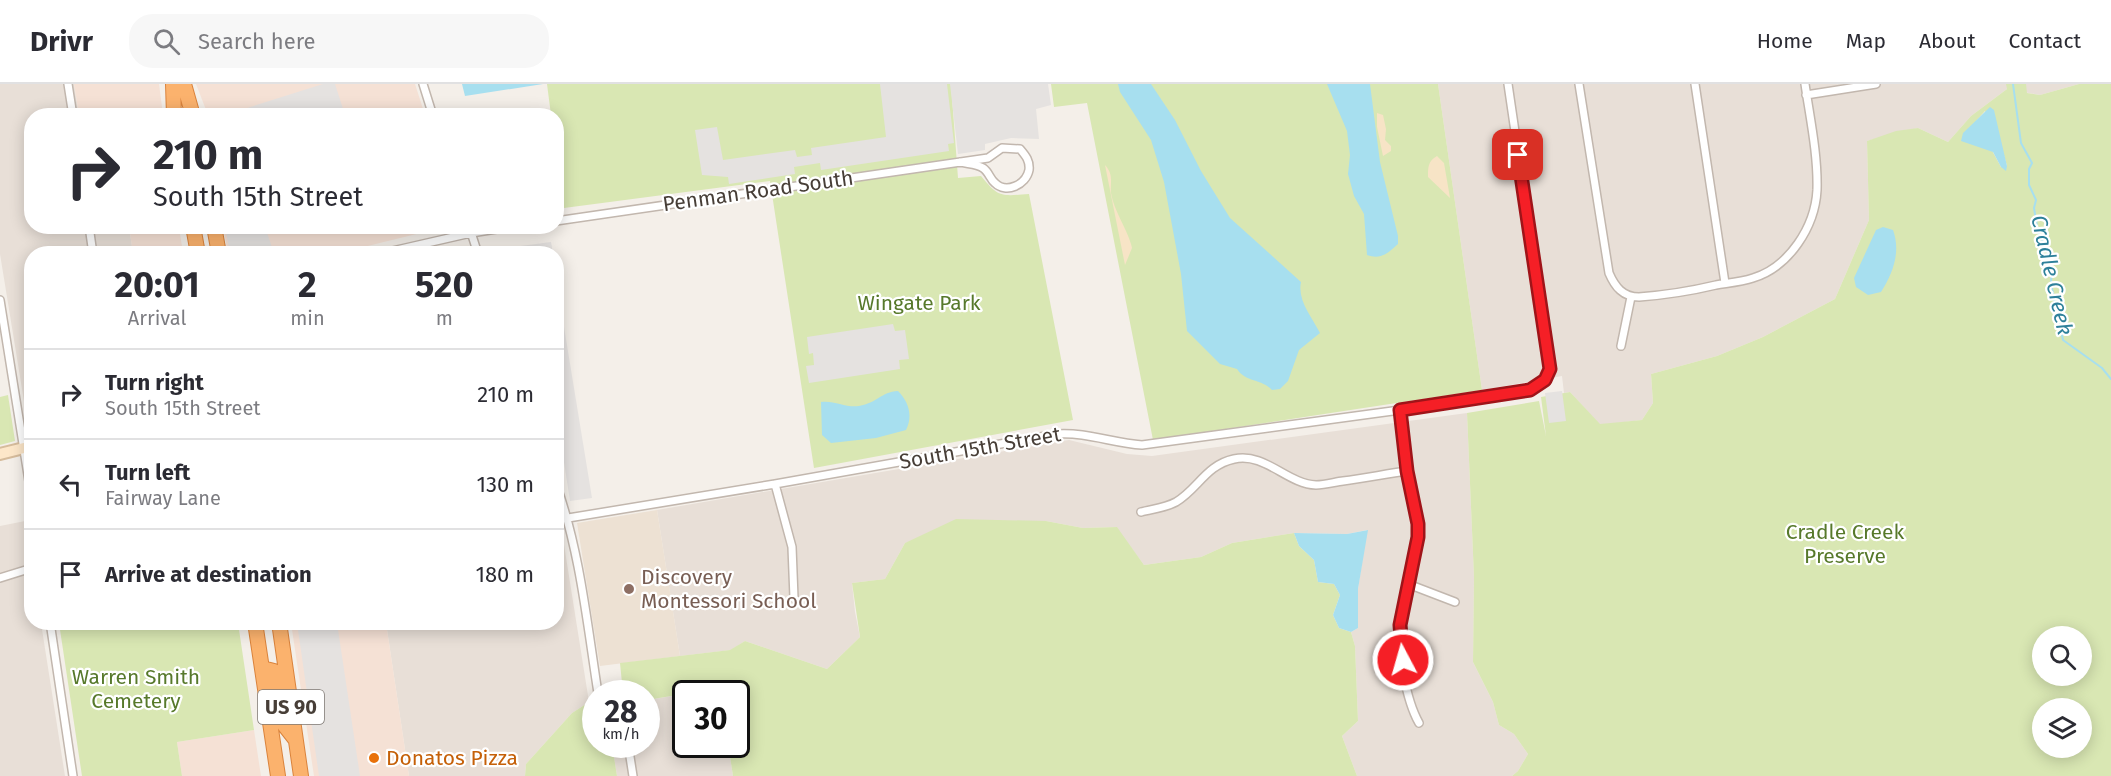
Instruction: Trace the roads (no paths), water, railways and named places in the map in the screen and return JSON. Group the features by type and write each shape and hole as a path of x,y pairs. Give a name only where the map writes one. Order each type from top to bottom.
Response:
{"highway":[{"path":"173,84 174,108"},
{"path":"184,84 191,108"},
{"name":"US 90","path":"256,630 278,776"},
{"name":"US 90","path":"280,630 302,776"},
{"path":"262,668 274,671 284,725 296,741"},
{"path":"272,734 282,741 287,776"}],"street":[{"path":"68,84 72,108"},
{"path":"423,84 430,108"},
{"name":"South 15th Street","path":"564,519 1057,434 1074,433 1142,445 1530,390 1544,382 1550,369 1508,84"},
{"path":"1579,84 1609,273 1617,287 1630,297 1660,295 1753,278 1767,272 1793,251 1811,217 1817,191 1815,155 1805,84"},
{"path":"1695,84 1725,283"},
{"path":"1806,95 1876,84"},
{"name":"Penman Road South","path":"564,220 960,162 988,158 1002,148 1020,149 1029,160 1029,172 1018,186 1007,189 993,182 989,174 979,166 960,162"},
{"path":"989,174 990,159 995,152"},
{"path":"409,246 455,234"},
{"path":"1621,346 1630,297"},
{"path":"0,300 24,431"},
{"path":"1400,410 1407,471 1418,524 1418,537 1400,625 1400,644 1411,708 1419,723"},
{"path":"0,454 24,448"},
{"path":"1141,512 1176,501 1218,464 1235,459 1255,460 1292,478 1316,485 1407,471"},
{"path":"775,484 792,547 794,598 798,602"},
{"path":"564,507 579,571 596,680"},
{"path":"0,578 24,570"},
{"path":"1408,584 1455,602"},
{"path":"51,630 73,776"},
{"path":"630,758 633,776"}],"water":[{"path":"462,84 543,84 465,96"},
{"path":"1118,84 1151,84 1175,120 1201,171 1230,218 1301,282 1303,302 1320,333 1299,350 1288,381 1280,389 1272,390 1244,376 1237,369 1220,364 1187,331 1181,274 1164,182 1151,140 1120,92"},
{"path":"1327,84 1370,84 1380,162 1398,236 1398,244 1380,256 1367,255 1364,214 1354,196 1348,174 1350,155 1347,131"},
{"path":"1990,107 1994,110 2007,166 2006,171 2001,167 1993,152 1961,141 1963,133"},
{"path":"1883,227 1893,230 1896,254 1889,277 1881,292 1868,295 1856,287 1854,278 1876,230"},
{"path":"898,391 909,409 906,430 876,438 831,443 822,435 821,402 859,406 870,403 887,393"},
{"path":"1368,530 1358,589 1358,628 1351,632 1339,628 1333,615 1340,595 1334,584 1318,582 1314,560 1299,546 1294,533 1347,534"}],"waterway":[{"name":"Cradle Creek","path":"2013,84 2021,143 2032,163 2029,169 2029,185 2036,200 2034,208 2038,232 2052,260 2051,284 2063,340 2102,368 2111,379"}],"place":[{"name":"Discovery Montessori School","path":"629,589"},
{"name":"Donatos Pizza","path":"374,758"}],"park label":[{"name":"Wingate Park","path":"919,303"},
{"name":"Cradle Creek Preserve","path":"1845,544"},
{"name":"Warren Smith Cemetery","path":"136,689"}]}
